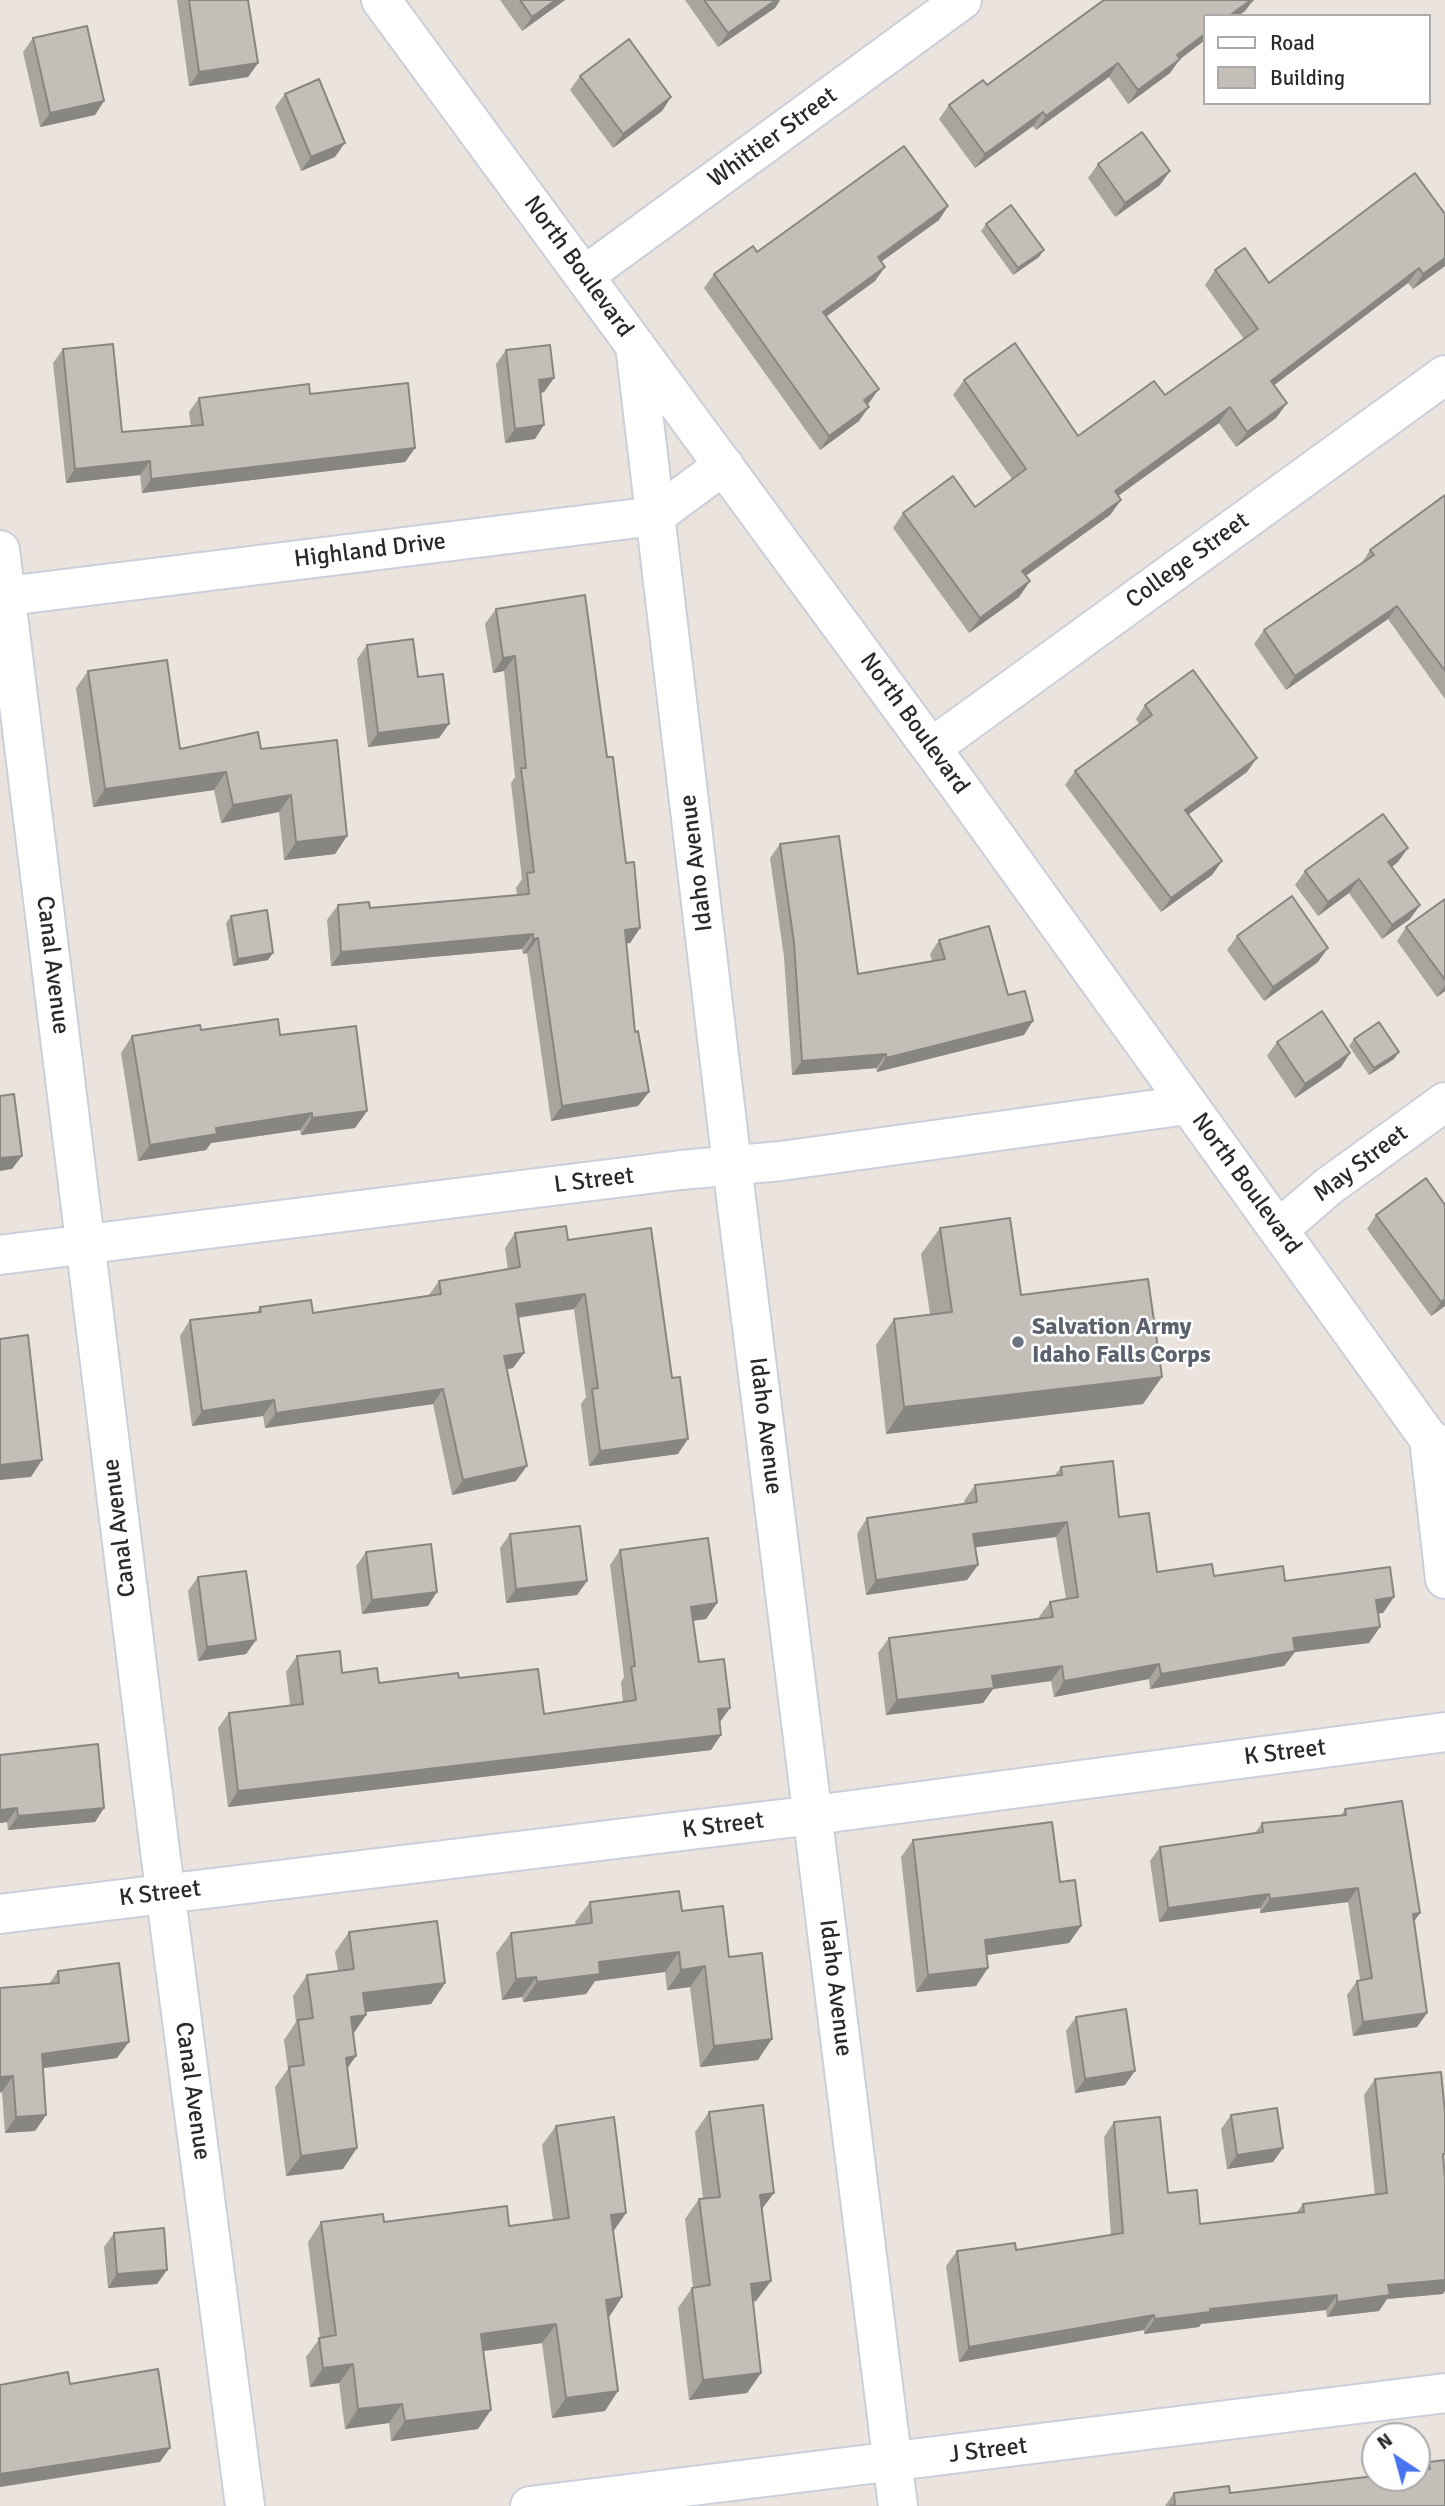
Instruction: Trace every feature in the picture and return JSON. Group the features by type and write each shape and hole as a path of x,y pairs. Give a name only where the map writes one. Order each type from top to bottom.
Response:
{"street":[{"name":"North Boulevard","path":"381,0 585,275 931,748 1187,1105 1437,1443"},
{"name":"Whittier Street","path":"585,275 962,0"},
{"name":"Idaho Avenue","path":"635,345 732,1166 898,2506"},
{"name":"College Street","path":"931,748 1445,374"},
{"name":"Highland Drive","path":"3,596 655,516 724,465"},
{"name":"Canal Avenue","path":"0,550 3,596 86,1244 165,1894 245,2506"},
{"name":"May Street","path":"1279,1229 1329,1186 1445,1102"},
{"name":"L Street","path":"0,1255 732,1166 1187,1105"},
{"path":"1437,1443 1445,1579"},
{"name":"K Street","path":"0,1914 814,1815 1445,1732"},
{"name":"J Street","path":"530,2506 1445,2393"}],"building":[{"path":"189,0 248,0 258,63 199,72"},
{"path":"520,0 556,0 532,17"},
{"path":"704,0 776,0 728,33"},
{"path":"1104,0 1251,0 1232,14 1204,14 1204,35 1177,55 1180,59 1138,90 1118,63 1046,116 1043,112 985,154 949,105 983,80 987,85"},
{"path":"87,26 104,101 50,113 33,38"},
{"path":"629,39 671,97 623,134 580,76"},
{"path":"319,79 345,143 311,157 285,94"},
{"path":"1142,132 1170,171 1125,203 1098,164"},
{"path":"904,146 948,206 878,257 885,267 823,312 879,389 864,400 869,407 829,436 714,274 753,246 757,252"},
{"path":"1415,173 1445,214 1445,258 1423,274 1419,268 1271,381 1287,403 1247,432 1230,407 1115,491 1121,500 1022,571 1030,581 980,618 903,513 953,476 975,507 1026,469 964,380 1015,343 1078,436 1154,381 1165,395 1258,329 1215,270 1245,248 1269,283"},
{"path":"1011,205 1044,250 1018,268 986,224"},
{"path":"113,344 122,432 203,425 199,398 309,384 310,394 408,383 415,448 151,479 150,461 75,469 63,349"},
{"path":"550,345 554,378 539,380 544,425 515,429 506,350"},
{"path":"1445,495 1445,671 1397,606 1295,676 1264,630 1374,555 1370,550"},
{"path":"585,595 607,757 613,757 626,863 634,862 640,928 625,930 635,1032 638,1031 649,1092 562,1106 538,938 533,939 533,934 341,952 338,905 369,902 370,908 529,894 527,873 534,872 521,768 526,768 515,656 503,658 496,609"},
{"path":"413,639 418,677 443,674 449,724 378,733 367,645"},
{"path":"167,660 180,749 258,732 261,749 337,740 347,836 296,842 291,795 233,805 226,772 105,789 88,671"},
{"path":"1193,670 1257,758 1185,810 1222,861 1171,898 1075,771 1152,715 1145,705"},
{"path":"1383,814 1408,848 1388,862 1420,905 1392,925 1359,879 1328,902 1305,871"},
{"path":"839,836 858,974 945,959 939,940 989,926 1008,995 1025,991 1033,1021 886,1058 886,1054 802,1061 794,943 780,844"},
{"path":"1292,896 1328,948 1273,987 1237,936"},
{"path":"1445,899 1445,980 1406,927"},
{"path":"267,910 273,953 238,959 231,916"},
{"path":"1322,1011 1350,1053 1305,1084 1277,1042"},
{"path":"278,1019 280,1035 356,1026 367,1111 312,1118 312,1113 216,1128 217,1134 150,1145 132,1036 200,1025 201,1030"},
{"path":"1379,1022 1399,1052 1374,1068 1354,1039"},
{"path":"14,1094 22,1156 0,1158 0,1096"},
{"path":"1426,1178 1445,1205 1445,1299 1441,1302 1376,1215"},
{"name":"Salvation Army Idaho Falls Corps","path":"1010,1218 1021,1295 1148,1279 1162,1377 904,1407 894,1319 952,1312 940,1228"},
{"path":"566,1226 568,1240 651,1228 672,1378 680,1377 688,1439 600,1451 592,1389 598,1388 585,1294 516,1304 524,1353 504,1356 527,1466 463,1480 443,1389 276,1413 274,1400 202,1411 190,1320 261,1312 260,1307 311,1300 313,1313 441,1294 439,1281 520,1267 515,1233"},
{"path":"28,1335 42,1460 0,1465 0,1339"},
{"path":"1113,1461 1119,1517 1149,1513 1157,1572 1212,1564 1214,1576 1283,1566 1285,1581 1390,1567 1394,1597 1376,1600 1380,1627 1293,1638 1295,1651 1161,1674 1159,1664 1064,1681 1062,1666 992,1676 994,1688 897,1700 889,1638 1053,1617 1050,1602 1078,1597 1067,1522 973,1534 978,1565 876,1580 867,1518 977,1502 975,1485 1062,1475 1061,1467"},
{"path":"580,1526 587,1581 516,1589 510,1534"},
{"path":"708,1538 717,1603 691,1607 699,1662 724,1659 730,1708 718,1709 721,1735 238,1791 229,1713 303,1704 297,1656 340,1651 342,1673 377,1668 379,1683 458,1673 459,1678 538,1669 544,1714 636,1700 631,1667 635,1666 620,1550"},
{"path":"431,1544 437,1592 372,1600 366,1552"},
{"path":"246,1571 256,1640 207,1647 198,1577"},
{"path":"98,1744 104,1808 18,1816 17,1808 0,1810 0,1755"},
{"path":"1402,1801 1420,1913 1413,1914 1427,2013 1363,2022 1357,1981 1372,1978 1358,1888 1270,1899 1269,1894 1168,1908 1160,1847 1263,1832 1262,1823 1346,1815 1345,1809"},
{"path":"1052,1822 1060,1882 1075,1880 1081,1926 985,1940 988,1968 928,1975 913,1840"},
{"path":"679,1891 682,1911 723,1906 729,1957 762,1953 772,2039 714,2046 705,1966 681,1970 679,1952 599,1962 600,1974 537,1982 536,1977 516,1979 511,1933 592,1923 590,1902"},
{"path":"437,1921 445,1983 363,1993 366,2015 351,2017 356,2056 346,2058 357,2148 301,2156 289,2067 304,2065 298,2020 313,2018 307,1975 354,1969 349,1932"},
{"path":"119,1963 129,2042 42,2054 46,2115 16,2117 13,2076 0,2077 0,1988 59,1983 58,1971"},
{"path":"1126,2009 1135,2071 1085,2079 1076,2017"},
{"path":"1441,2072 1445,2112 1445,2280 1388,2285 1390,2295 1337,2302 1337,2295 1210,2309 1210,2312 1155,2319 1154,2315 969,2347 957,2251 1015,2243 1016,2250 1123,2233 1114,2122 1160,2117 1168,2193 1197,2190 1200,2224 1304,2212 1303,2204 1387,2193 1375,2079"},
{"path":"763,2105 774,2193 760,2195 771,2281 751,2284 761,2373 703,2380 692,2288 710,2285 699,2199 720,2197 709,2112"},
{"path":"1277,2108 1283,2148 1237,2155 1231,2115"},
{"path":"614,2117 626,2213 611,2215 622,2297 606,2300 618,2391 566,2398 556,2324 481,2334 491,2410 405,2421 402,2404 358,2409 353,2364 323,2368 319,2338 336,2335 321,2222 383,2214 384,2222 507,2206 509,2226 569,2218 556,2126"},
{"path":"164,2228 167,2270 117,2274 114,2233"},
{"path":"158,2369 170,2448 0,2474 0,2385 68,2372 70,2384"},
{"path":"1445,2460 1445,2506 1170,2506 1175,2505 1174,2493 1229,2486 1230,2493 1361,2478 1361,2492 1431,2492 1431,2462"}],"place":[{"name":"Salvation Army Idaho Falls Corps","path":"1018,1342"}]}
